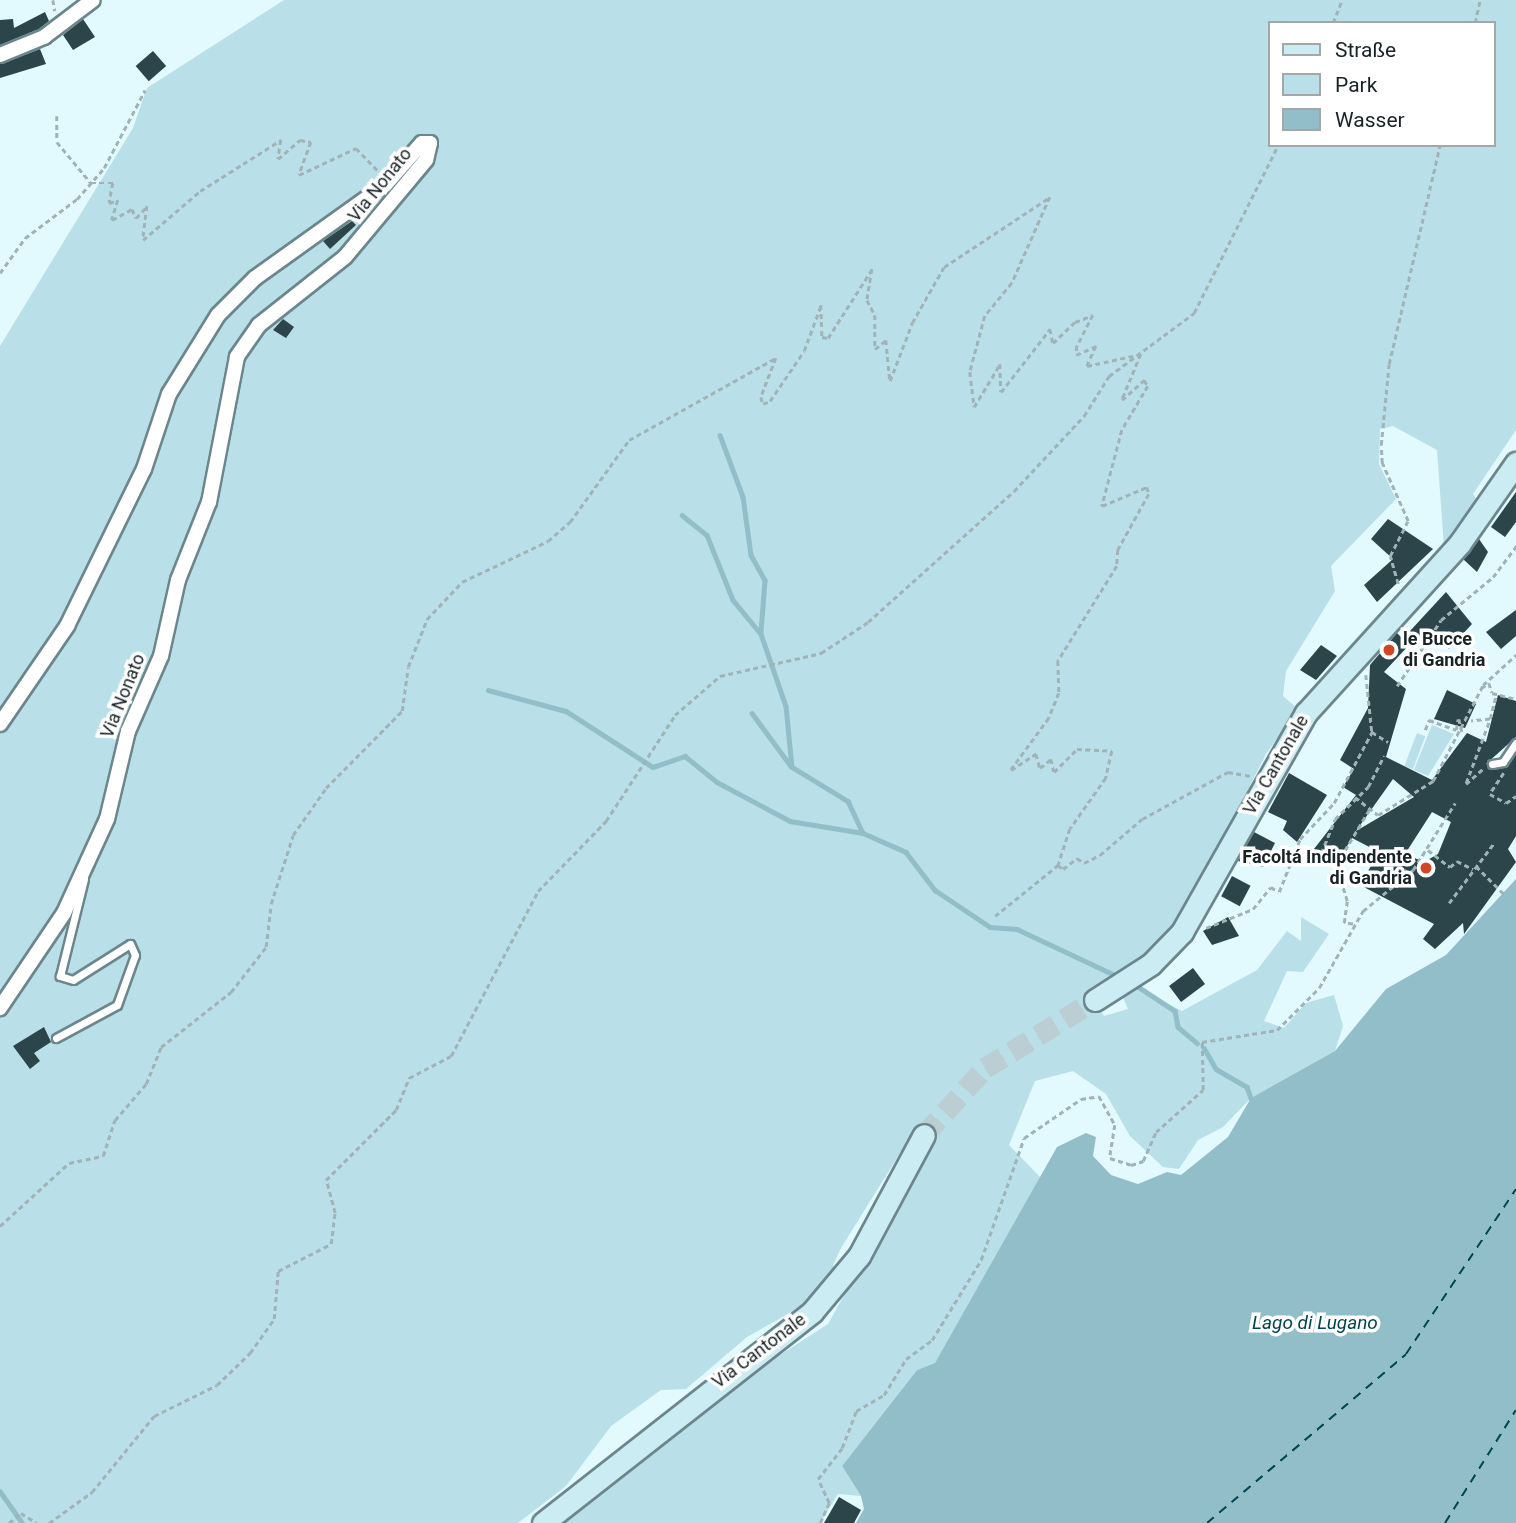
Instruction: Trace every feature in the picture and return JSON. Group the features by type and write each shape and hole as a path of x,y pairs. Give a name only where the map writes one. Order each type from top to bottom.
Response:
{"main road":[{"name":"Via Cantonale","path":"1095,1000 1138,974 1182,932 1306,713 1460,544 1516,463"},
{"name":"Via Cantonale","path":"543,1523 831,1292 875,1229 924,1135"}],"street":[{"path":"0,55 44,37 93,0"},
{"name":"Via Nonato","path":"0,723 67,626 144,469 169,394 218,315 255,278 397,174 419,145 430,143 431,151 413,177 345,257 259,325 237,357 209,502 178,580 161,656 132,718 107,819 85,875 0,1008"}],"lane":[{"path":"1492,764 1503,762 1516,743"},
{"name":"Via Nonato","path":"56,1038 117,1005 135,955 130,944 73,980 60,976 85,875"}],"path":[{"path":"1334,21 1342,0"},
{"path":"1475,21 1480,0"},
{"path":"0,273 25,238 91,183 145,89"},
{"path":"57,116 57,142 91,183"},
{"path":"91,183 113,183 108,203 118,200 112,220 132,209 136,218 147,206 143,240 201,191 281,140 278,159 300,140 312,142 299,175 356,148 366,164 374,161 373,173 397,174"},
{"path":"49,1523 92,1492 154,1416 217,1385 250,1353 274,1319 278,1271 331,1244 335,1213 326,1180 396,1110 409,1079 451,1056 538,891 606,821 675,715 720,676 821,653 868,622 1014,491 1084,416 1096,389 1194,313 1212,286 1277,147"},
{"path":"1395,590 1400,577 1391,556 1408,521 1382,463 1381,445 1389,364 1440,147"},
{"path":"0,1226 69,1163 103,1156 115,1121 146,1084 161,1047 231,992 266,947 271,904 293,835 326,788 402,711 408,667 427,618 462,582 548,541 570,522 629,440 776,358 761,397 763,404 771,401 804,351 821,305 822,337 828,338 872,269 867,300 875,315 875,349 886,340 890,381 912,323 944,267 1051,197 1012,283 985,316 970,372 974,407 1000,364 1001,392 1050,329 1053,343 1093,315 1077,346 1076,355 1096,346 1087,366 1141,354"},
{"path":"995,916 1058,865 1070,829 1106,778 1112,751 1077,749 1054,772 1051,759 1040,768 1036,754 1010,771 1049,718 1059,693 1058,661 1117,566 1118,550 1149,494 1147,487 1102,506 1122,430 1148,386 1144,380 1122,400 1141,354"},
{"path":"1397,686 1435,628 1493,577 1516,546"},
{"path":"1355,797 1378,816 1433,781 1469,722 1481,688 1516,655"},
{"path":"1182,932 1200,932 1253,909 1271,887 1279,892 1300,839 1334,803 1373,731 1362,667"},
{"path":"1481,688 1489,683 1496,695 1466,783 1492,764 1504,773 1492,796 1506,803 1516,796"},
{"path":"1496,695 1516,699"},
{"path":"1425,730 1429,720 1456,730 1458,718 1462,732"},
{"path":"1469,722 1490,719"},
{"path":"1373,731 1388,741"},
{"path":"1336,865 1318,861 1335,819 1355,797 1384,756"},
{"path":"1058,865 1066,869 1075,859 1084,863 1100,855 1142,819 1228,772 1258,773"},
{"path":"820,1523 829,1503 818,1479 842,1448 856,1411 884,1395 906,1359 933,1340 981,1259 1024,1138 1081,1099 1099,1096 1115,1125 1110,1158 1130,1166 1143,1161 1156,1132 1203,1090 1200,1044 1277,1030 1319,988 1357,919 1427,850 1455,803"},
{"path":"1357,919 1345,925 1336,865 1369,810"},
{"path":"1449,903 1494,843"},
{"path":"1427,850 1450,867 1457,861 1475,867 1504,894"},
{"path":"9,1523 21,1513 37,1523"}],"green space":[{"path":"284,0 1516,0 1516,430 1473,494 1480,505 1444,547 1437,450 1393,426 1380,429 1379,464 1396,499 1331,566 1335,591 1286,671 1283,696 1298,709 1266,754 1188,907 1147,952 1087,990 1104,1016 1128,1009 1122,995 1137,988 1182,1011 1257,970 1287,931 1301,941 1301,917 1329,934 1303,972 1287,971 1264,1021 1284,1028 1306,1003 1334,995 1343,1026 1335,1051 1251,1098 1223,1127 1198,1140 1179,1169 1163,1167 1130,1136 1106,1094 1073,1071 1035,1081 1009,1145 1041,1178 1034,1197 935,1363 917,1370 842,1466 861,1496 838,1494 820,1523 561,1523 709,1401 828,1324 931,1140 915,1129 841,1248 833,1265 837,1273 804,1305 747,1337 686,1389 661,1390 611,1426 566,1486 518,1523 0,1523 0,346 133,128 147,88"},
{"path":"1432,725 1454,734 1428,776 1414,770"},
{"path":"1417,733 1425,736 1413,769 1404,766"}],"water":[{"name":"Lago di Lugano","path":"1516,879 1516,1523 856,1523 864,1509 861,1496 842,1466 917,1370 935,1363 1057,1147 1086,1133 1096,1137 1093,1156 1111,1175 1138,1184 1167,1172 1181,1175 1228,1137 1251,1098 1335,1051 1386,989 1446,955"}],"building":[{"path":"45,12 49,21 39,29 0,45 0,20 13,19 14,28"},
{"path":"83,19 95,37 73,50 63,35"},
{"path":"40,49 46,64 0,78 0,64"},
{"path":"153,51 166,66 149,81 136,66"},
{"path":"352,221 356,225 330,249 323,241"},
{"path":"283,319 294,327 286,338 273,330"},
{"path":"1516,492 1516,522 1505,537 1491,527"},
{"path":"1388,519 1433,549 1377,602 1364,585 1393,559 1371,539"},
{"path":"1479,539 1488,552 1477,572 1463,559"},
{"path":"1446,592 1472,624 1449,649 1429,631 1420,640 1410,631"},
{"path":"1516,610 1516,636 1501,649 1486,632"},
{"path":"1397,633 1409,645 1384,672 1406,689 1386,757 1432,780 1467,733 1486,742 1498,695 1516,701 1516,737 1486,764 1505,768 1516,754 1516,836 1508,849 1516,862 1464,934 1463,923 1435,949 1423,939 1434,924 1360,885 1379,852 1352,838 1336,864 1314,849 1356,795 1343,787 1354,769 1340,760 1368,708 1370,665","holes":["1393,779 1414,797 1356,831","1432,812 1451,822 1438,854 1424,862 1405,854"]},
{"path":"1321,645 1337,656 1316,680 1300,670"},
{"path":"1447,690 1476,704 1465,728 1434,719"},
{"path":"1289,773 1327,795 1297,842 1283,830 1287,821 1268,812"},
{"path":"1254,832 1275,843 1263,867 1238,861"},
{"path":"1232,876 1251,886 1240,906 1221,896"},
{"path":"1228,917 1239,936 1212,945 1203,931"},
{"path":"1193,968 1205,984 1181,1002 1169,986"},
{"path":"44,1027 51,1042 34,1053 40,1061 30,1069 13,1046"},
{"path":"839,1497 861,1510 854,1523 824,1523"}],"waterway":[{"path":"720,435 743,497 751,555 765,580 761,632"},
{"path":"682,515 707,535 733,600 761,634 786,706 792,767 848,801 863,833"},
{"path":"488,690 566,711 653,767 685,756 717,782 790,821 863,833 906,852 935,890 990,927 1017,929 1119,977"},
{"path":"752,713 791,766"},
{"path":"1134,984 1175,1011 1178,1027 1197,1043"},
{"path":"1204,1048 1216,1069 1247,1087 1251,1098"},
{"path":"0,1491 22,1523"}],"ferry route":[{"path":"1207,1523 1406,1354 1516,1189"},
{"path":"1445,1523 1516,1410"}],"tunnel":[{"path":"924,1135 985,1068 1095,1000"}],"place":[{"name":"le Bucce di Gandria","path":"1389,650"},
{"name":"Facoltá Indipendente di Gandria","path":"1426,868"}]}
